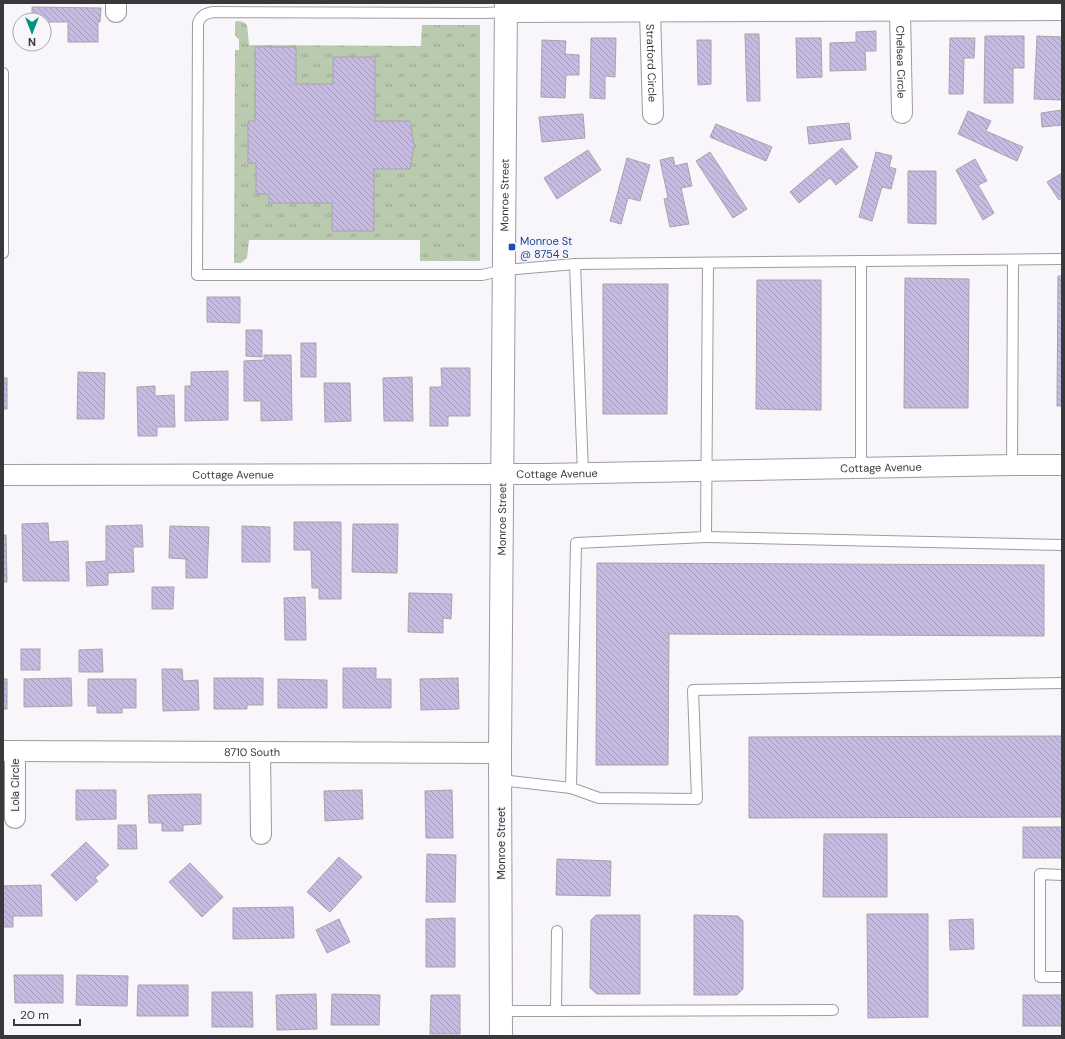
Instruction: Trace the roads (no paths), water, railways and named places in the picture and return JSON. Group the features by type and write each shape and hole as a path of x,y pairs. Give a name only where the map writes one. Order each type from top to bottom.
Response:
{"street":[{"path":"506,8 650,12 1062,10"},
{"name":"Monroe Street","path":"501,1036 500,753 506,8"},
{"name":"Chelsea Circle","path":"900,11 902,112"},
{"name":"Stratford Circle","path":"650,12 653,114"},
{"name":"Cottage Avenue","path":"3,475 503,474 1012,464 1062,465"},
{"name":"8710 South","path":"9,751 500,753"},
{"name":"Lola Circle","path":"9,751 14,818"},
{"path":"260,752 261,834"}],"lane":[{"path":"506,8 477,14 214,12 200,18 198,23 197,275 482,275 504,270 575,264 1062,260"},
{"path":"3,73 3,252"},
{"path":"1012,464 1013,260"},
{"path":"861,261 861,468"},
{"path":"706,537 708,262"},
{"path":"575,264 583,473"},
{"path":"571,788 576,543 706,537 1062,545"},
{"path":"500,780 571,788 599,798 697,799 693,690 1062,683"},
{"path":"1062,875 1040,874 1040,977 1062,977"},
{"path":"556,1011 557,930"},
{"path":"501,1011 833,1010"}],"place":[{"name":"Monroe St @ 8754 S","path":"512,247"}]}
